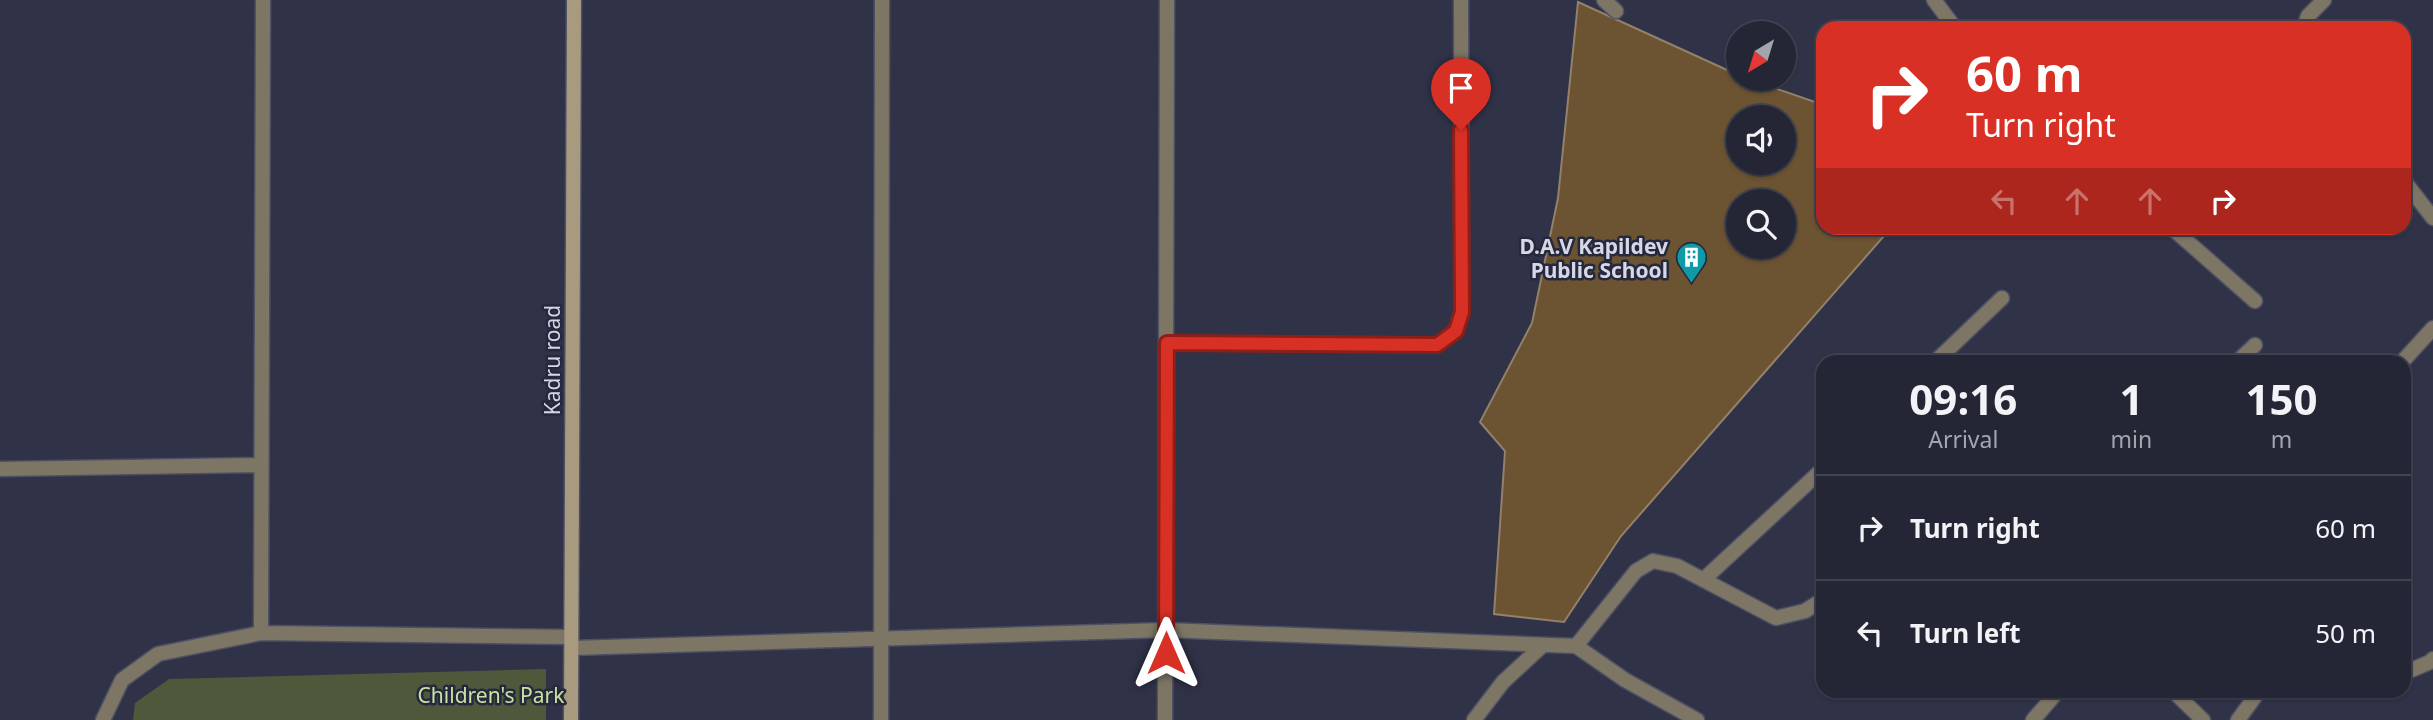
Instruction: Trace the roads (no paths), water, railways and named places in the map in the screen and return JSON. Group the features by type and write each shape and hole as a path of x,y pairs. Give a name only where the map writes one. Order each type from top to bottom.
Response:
{"main road":[{"name":"Kadru road","path":"571,720 574,0"}],"street":[{"path":"261,633 263,0"},
{"path":"881,720 882,0"},
{"path":"1165,720 1167,0"},
{"path":"1167,343 1437,345 1456,331 1462,312 1461,0"},
{"path":"1604,0 1616,11"},
{"path":"1934,0 1950,21"},
{"path":"2306,21 2325,0"},
{"path":"2411,190 2433,218"},
{"path":"2180,235 2255,301"},
{"path":"1942,355 2002,298"},
{"path":"2408,355 2433,328"},
{"path":"2244,355 2255,345"},
{"path":"0,469 261,466"},
{"path":"1703,580 1816,475"},
{"path":"1576,646 1636,572 1653,561 1677,566 1776,618 1805,611 1816,604"},
{"path":"103,720 122,680 158,653 261,633 572,643 882,639 1166,630 1576,646 1625,680 1692,719"},
{"path":"1474,720 1503,682 1543,645"},
{"path":"2411,670 2433,659"},
{"path":"2033,720 2052,698"},
{"path":"2181,698 2203,720"},
{"path":"2238,720 2254,698"}],"place":[{"name":"D.A.V Kapildev Public School","path":"1691,285"}],"park label":[{"name":"Children's Park","path":"491,695"}]}
